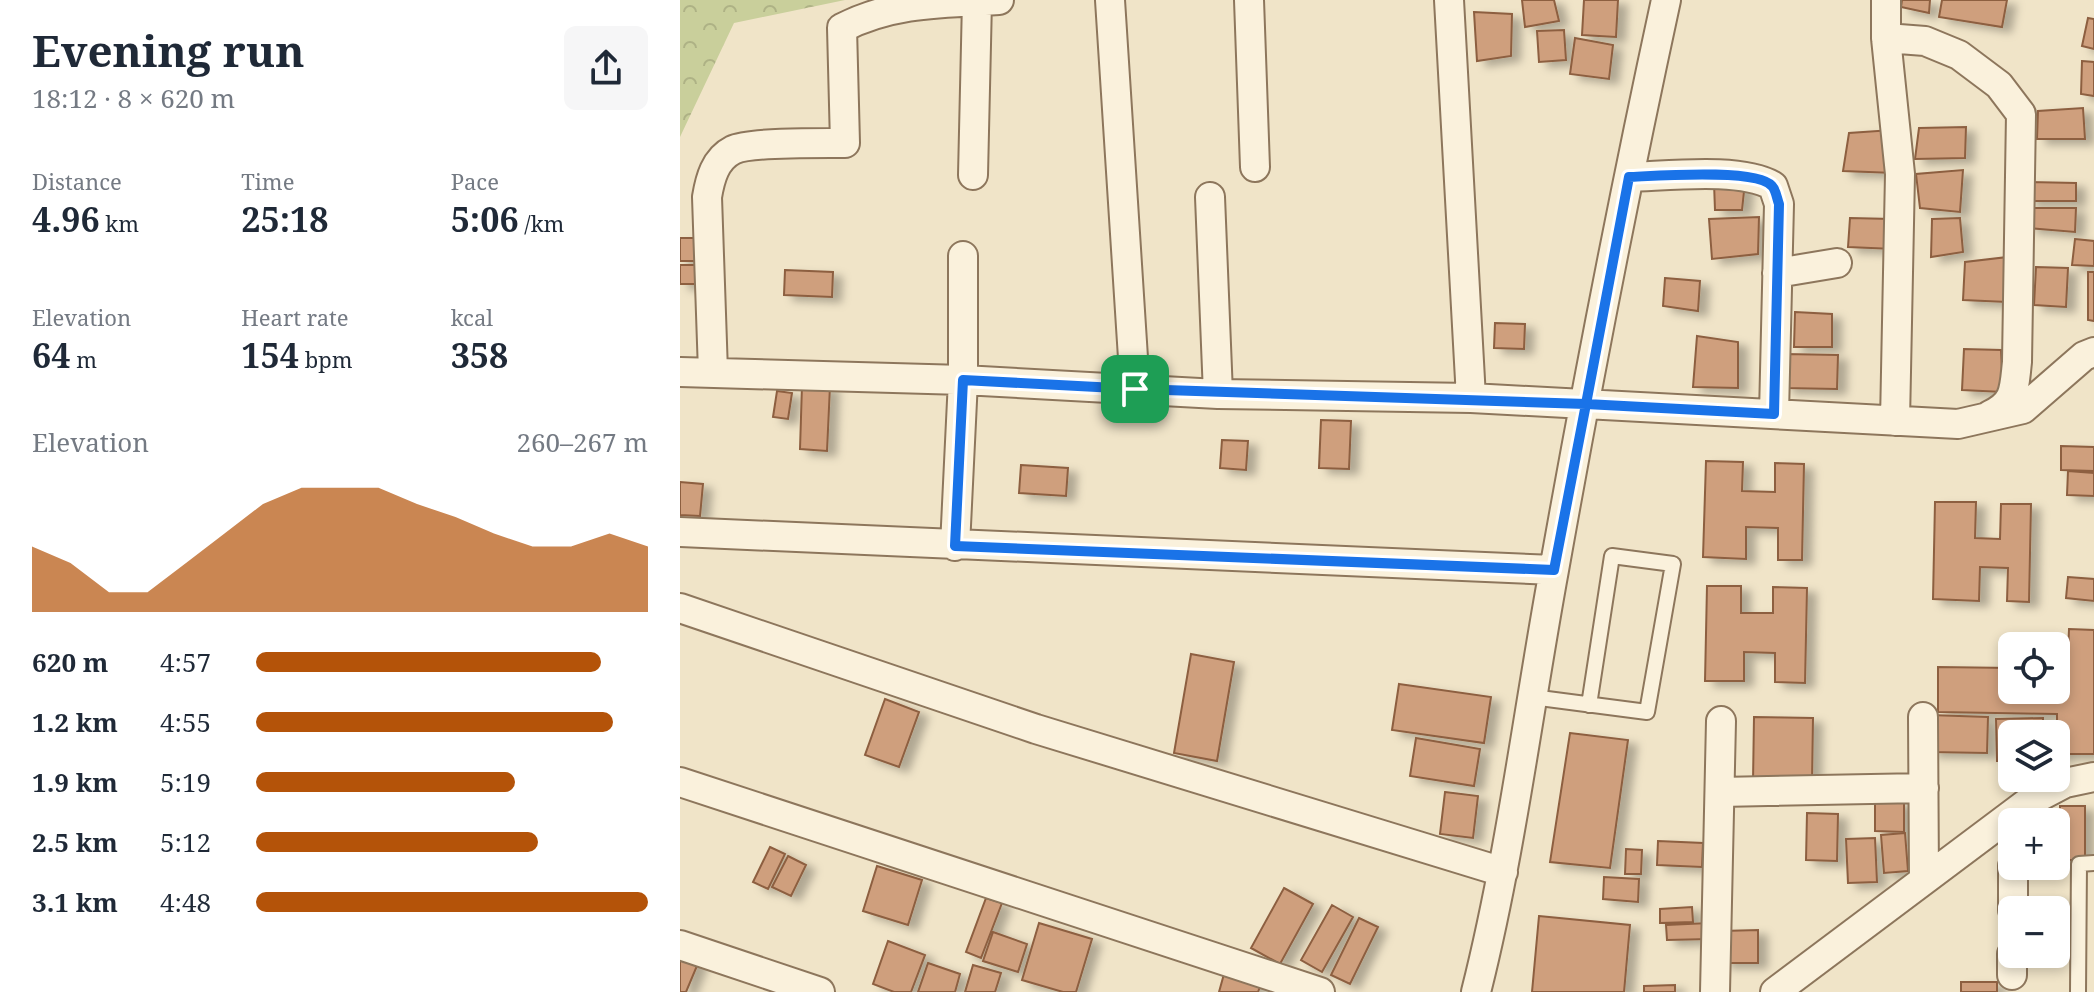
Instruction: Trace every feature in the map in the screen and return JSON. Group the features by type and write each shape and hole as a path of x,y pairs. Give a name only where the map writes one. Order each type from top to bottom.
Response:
{"street":[{"path":"1110,0 1135,389"},
{"path":"1249,0 1255,167"},
{"path":"1449,0 1471,398"},
{"path":"1476,992 1503,872 1554,570 1666,0"},
{"path":"1886,0 1886,38 1900,174 1895,421"},
{"path":"713,372 707,197 711,177 719,162 733,149 845,143 842,28 889,10 988,1 973,175"},
{"path":"1886,38 1925,41 1959,55 1999,85 2021,114 2017,362 2013,395 2002,409 1989,416"},
{"path":"1629,177 1733,175 1759,178 1773,186 1779,204 1774,414"},
{"path":"1210,197 1218,394"},
{"path":"955,546 963,380 963,256"},
{"path":"1777,273 1837,263"},
{"path":"680,372 963,380 1218,394 1471,398 1958,424 2023,409 2084,356 2094,352"},
{"path":"680,532 1554,570"},
{"path":"680,608 1036,729 1503,872"},
{"path":"1923,717 1924,878"},
{"path":"1715,992 1721,721"},
{"path":"2027,808 2065,783 2094,777"},
{"path":"680,782 1320,992"},
{"path":"1720,792 1924,788"},
{"path":"1775,992 1924,878 1998,827"},
{"path":"680,945 820,992"}],"lane":[{"path":"1532,697 1589,705 1647,712 1673,564 1612,556 1589,705"},
{"path":"2078,992 2079,864 2094,863"}],"green space":[{"path":"680,0 845,0 734,23 680,137"}],"building":[{"path":"1522,0 1554,0 1559,21 1525,27"},
{"path":"1584,0 1618,0 1616,37 1582,35"},
{"path":"1902,0 1930,0 1929,13 1901,7"},
{"path":"1942,0 2007,0 2002,27 1939,17"},
{"path":"1474,12 1512,14 1511,56 1477,61"},
{"path":"2088,18 2094,19 2094,49 2082,46"},
{"path":"1564,30 1566,60 1539,62 1537,31"},
{"path":"1575,38 1613,45 1609,79 1570,74"},
{"path":"2082,61 2094,62 2094,96 2081,94"},
{"path":"2083,108 2085,139 2037,139 2038,111"},
{"path":"1966,127 1965,158 1915,159 1919,128"},
{"path":"1892,130 1894,173 1843,171 1849,133"},
{"path":"1963,170 1960,212 1920,208 1916,174"},
{"path":"1745,182 1742,210 1715,210 1714,183"},
{"path":"2029,182 2076,183 2076,201 2026,201"},
{"path":"2030,208 2076,208 2075,232 2028,228"},
{"path":"1759,217 1758,254 1712,259 1709,219"},
{"path":"1850,218 1892,219 1894,249 1848,247"},
{"path":"1960,218 1963,252 1931,257 1932,219"},
{"path":"680,238 703,238 703,261 680,261"},
{"path":"2075,239 2094,241 2094,266 2072,265"},
{"path":"2008,257 2007,302 1963,300 1965,262"},
{"path":"680,265 704,265 703,284 680,284"},
{"path":"2036,267 2068,268 2066,307 2034,305"},
{"path":"785,270 833,272 832,297 784,295"},
{"path":"2088,272 2094,272 2094,321 2088,320"},
{"path":"1665,278 1700,281 1698,311 1663,306"},
{"path":"1795,312 1832,314 1832,347 1794,347"},
{"path":"1495,323 1525,324 1524,349 1494,348"},
{"path":"1697,336 1738,342 1738,388 1693,387"},
{"path":"1964,349 2001,350 2003,392 1962,390"},
{"path":"1785,354 1838,355 1837,389 1784,388"},
{"path":"802,385 830,386 827,451 800,449"},
{"path":"777,391 792,393 788,419 773,417"},
{"path":"1321,420 1351,421 1349,469 1319,468"},
{"path":"1222,440 1248,441 1246,470 1220,468"},
{"path":"2061,446 2094,447 2094,471 2061,470"},
{"path":"1706,461 1743,462 1742,491 1775,492 1775,463 1804,464 1802,560 1778,560 1778,528 1746,527 1746,559 1703,557"},
{"path":"1021,465 1068,468 1066,496 1019,493"},
{"path":"2068,471 2094,473 2094,496 2067,495"},
{"path":"680,482 703,484 700,516 680,515"},
{"path":"1935,502 1976,502 1975,538 2000,539 2001,504 2031,504 2029,602 2007,601 2008,568 1980,567 1979,601 1933,599"},
{"path":"2068,577 2094,579 2094,601 2066,598"},
{"path":"1707,586 1741,586 1741,613 1773,613 1773,587 1807,588 1805,683 1775,682 1775,653 1744,652 1744,681 1705,681"},
{"path":"2069,629 2094,630 2094,754 2070,754 2070,720 2057,720 2057,714 1938,712 1938,667 1998,668 1998,704 2070,704"},
{"path":"1191,654 1234,662 1217,761 1174,753"},
{"path":"1399,684 1491,697 1484,743 1392,730"},
{"path":"885,699 919,712 899,767 865,755"},
{"path":"1930,715 1988,717 1987,753 1929,752"},
{"path":"1754,717 1813,718 1812,782 1753,782"},
{"path":"1996,719 2043,720 1998,720 1997,761"},
{"path":"1570,733 1628,740 1610,868 1550,862"},
{"path":"1416,738 1480,749 1474,786 1410,776"},
{"path":"1445,792 1478,796 1473,838 1440,834"},
{"path":"1875,801 1904,801 1904,832 1875,831"},
{"path":"2085,806 2085,860 2070,860 2070,808 2060,808"},
{"path":"1807,813 1838,814 1837,861 1806,860"},
{"path":"1905,833 1908,871 1884,873 1881,835"},
{"path":"1875,838 1877,882 1848,883 1846,839"},
{"path":"1658,841 1703,843 1702,867 1657,865"},
{"path":"770,847 785,854 768,889 753,882"},
{"path":"1626,849 1642,850 1641,874 1625,874"},
{"path":"788,856 806,865 791,896 772,887"},
{"path":"877,866 922,880 908,925 863,911"},
{"path":"1604,877 1639,879 1638,902 1603,899"},
{"path":"1284,888 1313,904 1280,964 1251,948"},
{"path":"986,898 1002,903 981,958 966,952"},
{"path":"1332,905 1353,917 1322,972 1301,960"},
{"path":"1692,907 1693,922 1660,923 1660,909"},
{"path":"1539,916 1630,925 1624,992 1532,992"},
{"path":"1359,918 1378,927 1350,984 1331,975"},
{"path":"1039,923 1092,939 1076,992 1063,992 1022,980"},
{"path":"1709,923 1710,939 1667,940 1666,925"},
{"path":"1758,930 1758,963 1722,963 1722,931"},
{"path":"993,932 1027,944 1018,972 983,961"},
{"path":"888,941 925,955 911,992 894,992 873,984"},
{"path":"680,953 699,961 686,992 680,992"},
{"path":"928,963 960,974 955,992 918,992"},
{"path":"973,965 1001,973 995,992 965,992"},
{"path":"1224,974 1261,984 1258,992 1219,992"},
{"path":"1961,982 1997,982 1997,992 1961,992"},
{"path":"1675,985 1675,992 1644,992 1644,986"}],"route":[{"path":"1135,389 963,380 955,546 1554,570 1586,404 1774,414 1779,204 1773,186 1759,178 1733,175 1629,177 1586,404 1135,389"}]}
